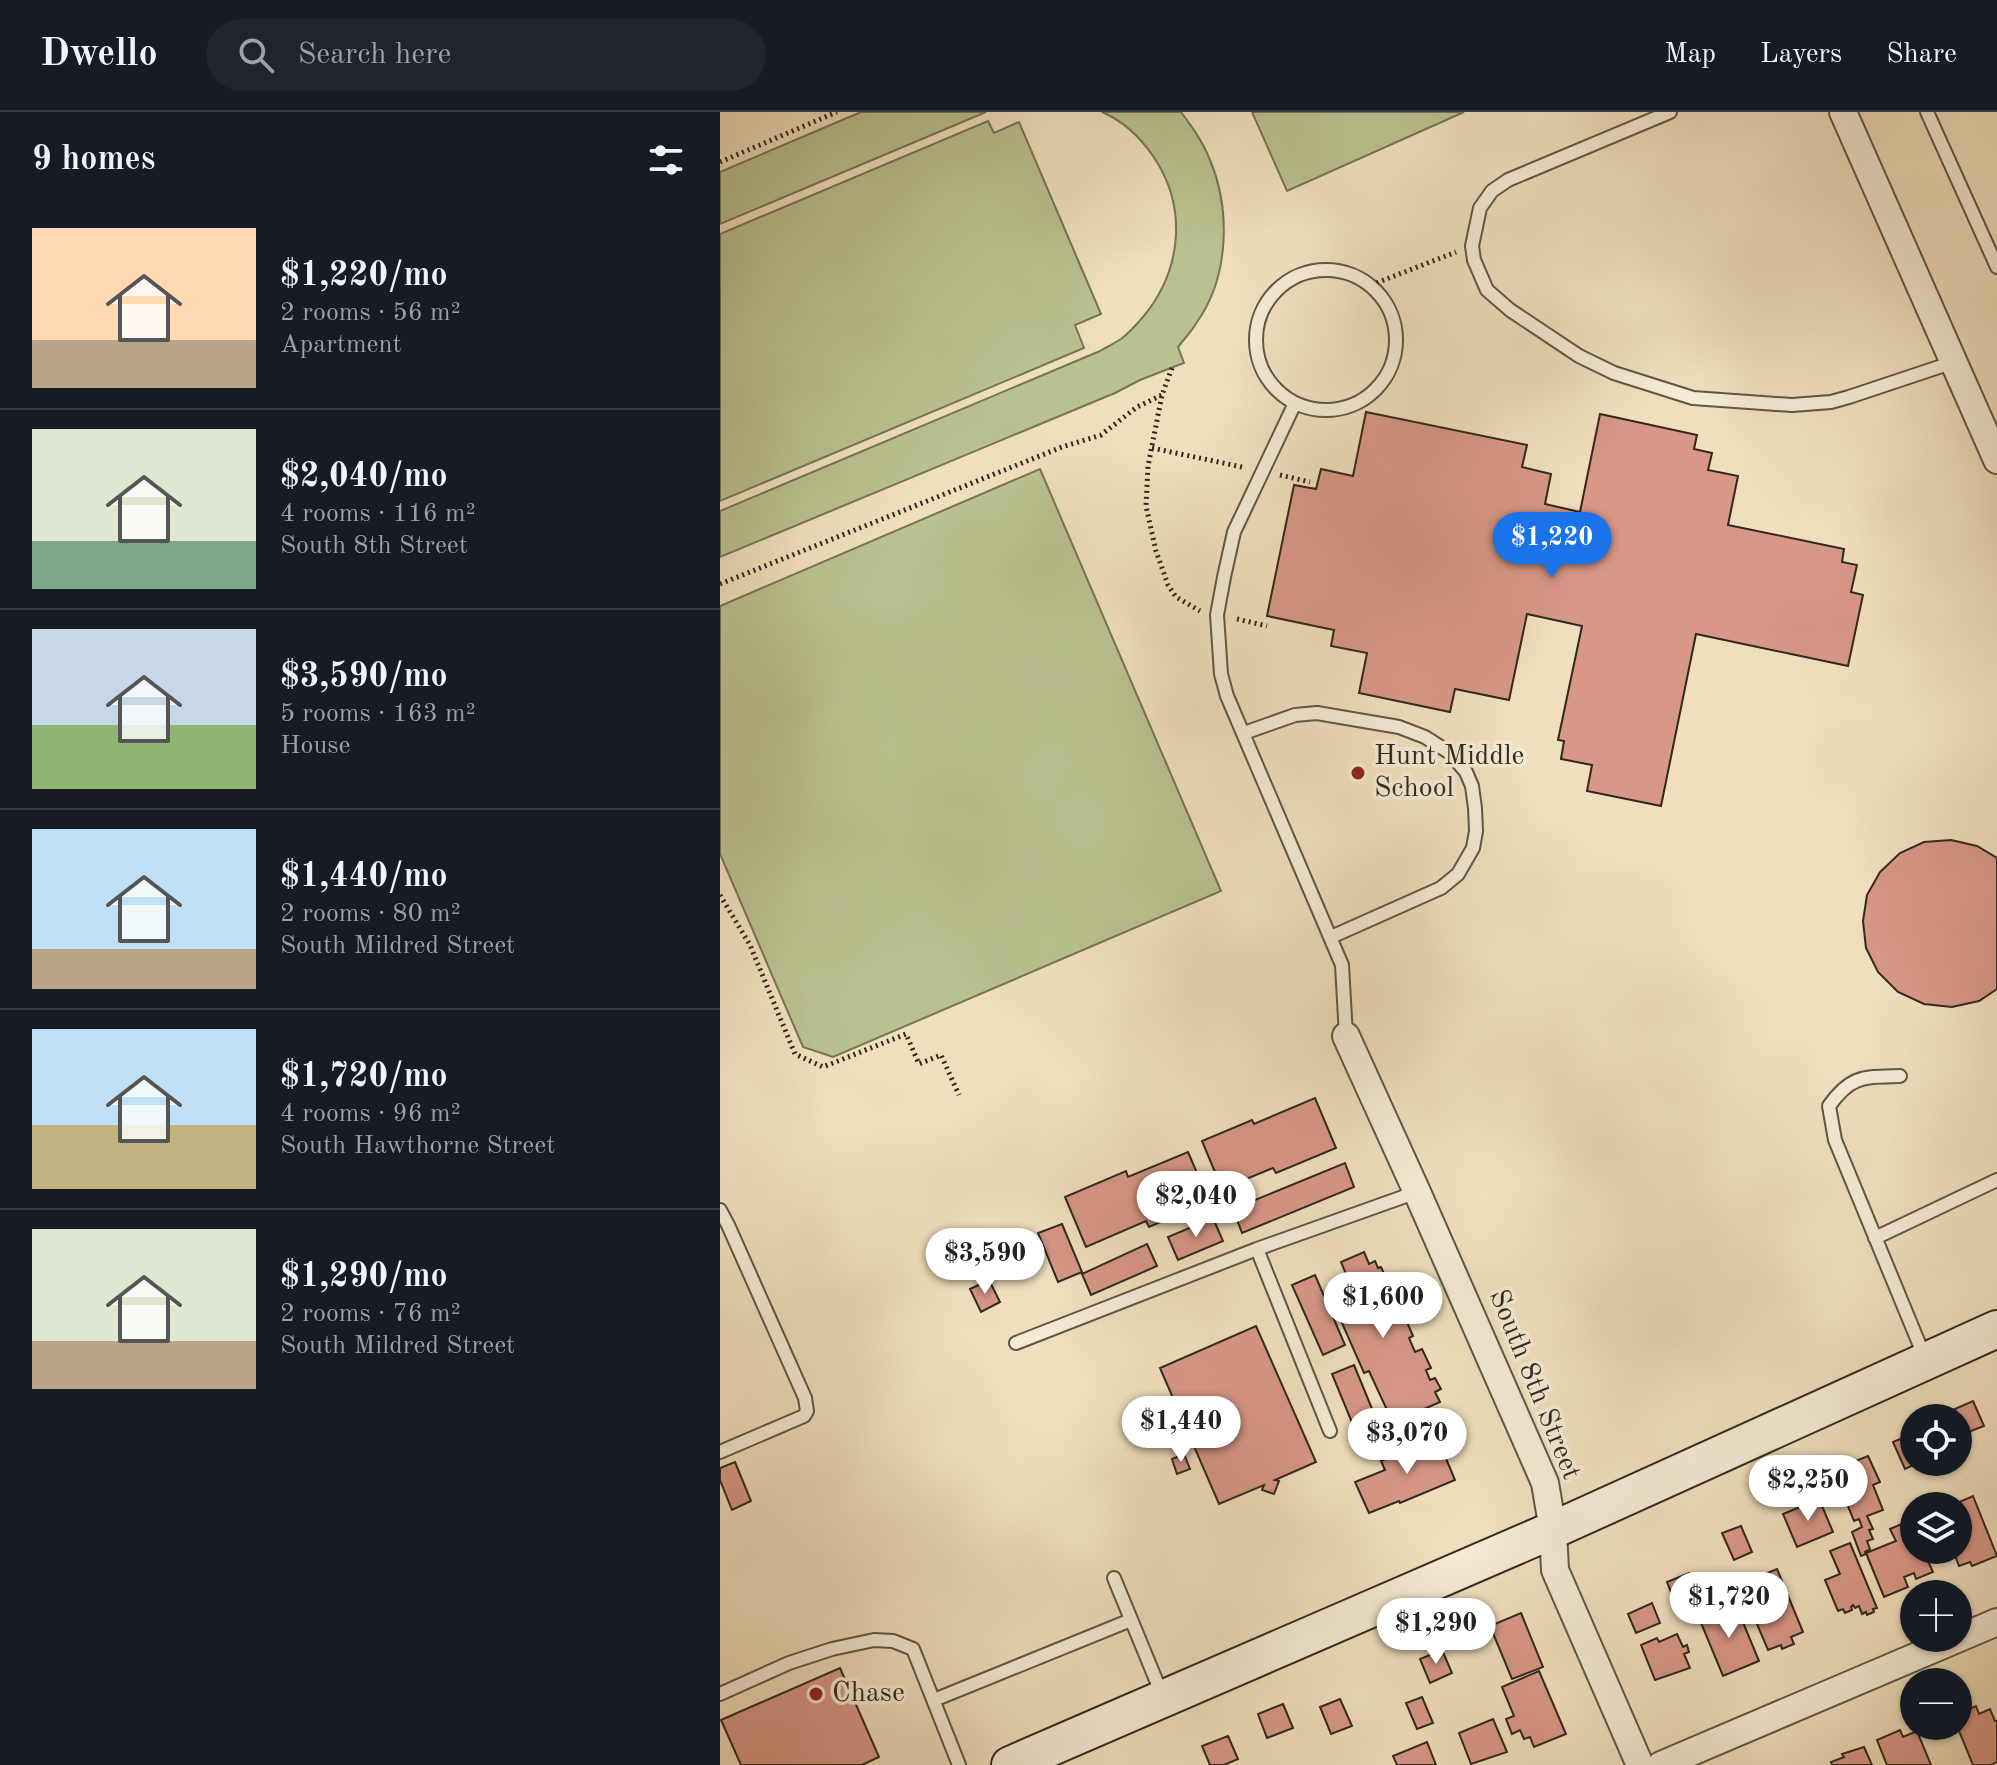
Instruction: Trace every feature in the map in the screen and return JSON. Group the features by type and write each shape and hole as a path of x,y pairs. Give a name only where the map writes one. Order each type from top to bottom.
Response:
{"main road":[{"path":"1010,1765 1553,1530 1997,1329"}],"street":[{"path":"1843,112 1997,460"},
{"name":"South 8th Street","path":"1346,1036 1545,1483 1553,1530 1555,1570 1640,1765"},
{"path":"1661,1765 1997,1622"}],"lane":[{"path":"1670,112 1508,180 1492,191 1480,208 1472,246 1474,260 1487,290 1510,310 1579,356 1614,373 1693,398 1792,405 1831,402 1954,362"},
{"path":"1927,112 1997,267"},
{"path":"1307,271 1341,271 1371,285 1383,298 1396,329 1393,363 1374,392 1361,402 1328,410 1311,409 1281,394 1269,381 1256,350 1259,316 1267,301 1278,288 1307,271"},
{"path":"1295,403 1234,532 1217,615 1221,674 1227,696 1342,965 1346,1036"},
{"path":"1244,733 1295,715 1317,713 1399,727 1425,737 1450,753 1466,772 1472,786 1476,831 1473,848 1458,874 1441,888 1331,937"},
{"path":"1900,1076 1863,1077 1840,1090 1829,1106 1835,1140 1926,1361"},
{"path":"1875,1238 1997,1180"},
{"path":"1016,1343 1257,1249 1417,1192"},
{"path":"720,1452 804,1416 807,1411 805,1398 722,1218"},
{"path":"720,1238 734,1239"},
{"path":"1257,1249 1330,1431"},
{"path":"1114,1578 1163,1698"},
{"path":"934,1700 1131,1620"},
{"path":"720,1694 789,1663 832,1649 874,1640 893,1641 913,1649 959,1765"}],"path":[{"path":"720,162 837,112"},
{"path":"1371,285 1472,246"},
{"path":"1172,368 1162,395 1148,466 1146,506 1156,551 1168,585 1176,597 1196,610 1267,626"},
{"path":"720,584 1062,447 1101,435 1137,407 1162,395"},
{"path":"1152,448 1310,482"},
{"path":"720,895 750,945 795,1054 823,1067 906,1034 919,1064 941,1055 959,1095"}],"green space":[{"path":"861,112 986,112 720,224 720,172"},
{"path":"1102,112 1181,112 1204,147 1217,179 1224,221 1221,264 1208,304 1178,347 1184,363 720,557 720,511 1100,351 1121,339 1143,317 1156,299 1173,259 1176,217 1172,196 1153,156 1142,142 1124,125"},
{"path":"1252,112 1464,112 1287,191"},
{"path":"988,121 994,133 1019,122 1101,314 1075,325 1084,348 720,501 720,234"},
{"path":"1040,469 1221,891 833,1057 803,1047 720,854 720,606"}],"building":[{"path":"1366,412 1527,445 1522,467 1551,474 1545,504 1580,512 1600,414 1697,435 1694,449 1712,453 1708,470 1738,476 1728,525 1844,549 1842,562 1857,565 1851,592 1863,595 1848,666 1696,634 1661,806 1587,791 1592,765 1561,759 1564,741 1558,740 1582,626 1527,614 1509,700 1455,689 1450,712 1359,693 1367,653 1331,646 1334,630 1267,616 1294,485 1316,489 1321,469 1353,476"},
{"path":"1951,840 1977,846 1997,858 1997,989 1979,1001 1952,1007 1924,1004 1898,992 1878,972 1866,948 1863,921 1867,895 1880,872 1900,853 1924,842"},
{"path":"1315,1098 1336,1148 1276,1173 1273,1168 1222,1189 1202,1141 1252,1120 1254,1124"},
{"path":"1188,1152 1209,1201 1149,1227 1146,1221 1086,1247 1065,1197 1126,1171 1128,1177"},
{"path":"1345,1163 1354,1187 1242,1233 1233,1209"},
{"path":"1213,1218 1223,1241 1178,1260 1168,1237"},
{"path":"1062,1224 1082,1272 1058,1282 1038,1233"},
{"path":"1147,1244 1157,1266 1091,1295 1082,1274"},
{"path":"1364,1252 1369,1264 1375,1261 1378,1268 1381,1267 1394,1305 1399,1303 1413,1336 1409,1338 1415,1352 1422,1349 1431,1368 1426,1370 1430,1380 1435,1378 1441,1389 1435,1392 1440,1402 1393,1423 1369,1371 1364,1373 1327,1289 1348,1279 1341,1262"},
{"path":"1315,1275 1345,1345 1323,1355 1292,1285"},
{"path":"989,1280 1000,1302 981,1312 970,1289"},
{"path":"1256,1326 1316,1462 1275,1480 1279,1481 1274,1494 1262,1490 1264,1485 1219,1504 1160,1368"},
{"path":"1354,1365 1375,1416 1353,1425 1332,1374"},
{"path":"1973,1401 1984,1426 1972,1431 1972,1404 1966,1404"},
{"path":"1158,1406 1165,1422 1150,1428 1143,1412"},
{"path":"1437,1437 1455,1480 1369,1513 1355,1482 1385,1470 1381,1461"},
{"path":"1900,1439 1900,1458 1893,1442"},
{"path":"1184,1454 1190,1469 1177,1474 1172,1459"},
{"path":"1868,1456 1880,1482 1873,1485 1883,1510 1867,1516 1873,1529 1869,1530 1873,1539 1867,1541 1870,1549 1861,1556 1852,1532 1862,1527 1859,1519 1854,1521 1833,1470"},
{"path":"735,1462 751,1501 732,1510 720,1480 720,1468"},
{"path":"1972,1496 1997,1556 1972,1566 1971,1564"},
{"path":"1819,1499 1833,1532 1797,1547 1783,1514"},
{"path":"1900,1525 1900,1564 1929,1564 1933,1572 1916,1579 1914,1573 1904,1577 1905,1580 1900,1580 1900,1590 1884,1597 1866,1553 1896,1541 1890,1529"},
{"path":"1741,1526 1752,1552 1734,1560 1722,1533"},
{"path":"1850,1543 1877,1608 1867,1615 1866,1612 1862,1614 1859,1606 1855,1608 1853,1605 1852,1610 1845,1613 1843,1609 1838,1611 1825,1580 1840,1574 1830,1551"},
{"path":"1777,1569 1803,1632 1791,1637 1794,1644 1768,1650 1740,1584"},
{"path":"1689,1573 1701,1601 1678,1610 1667,1582"},
{"path":"1652,1603 1660,1623 1636,1633 1628,1614"},
{"path":"1735,1603 1759,1661 1723,1676 1699,1618"},
{"path":"1521,1613 1543,1667 1512,1679 1490,1626"},
{"path":"1677,1634 1683,1647 1687,1645 1689,1652 1684,1654 1690,1668 1655,1680 1641,1645"},
{"path":"1442,1650 1452,1673 1430,1683 1420,1659"},
{"name":"Chase","path":"840,1668 879,1757 862,1765 741,1765 721,1720"},
{"path":"1539,1671 1566,1734 1534,1747 1530,1737 1524,1739 1520,1730 1512,1734 1506,1719 1514,1716 1502,1687"},
{"path":"1422,1697 1433,1723 1417,1729 1406,1703"},
{"path":"1340,1699 1352,1726 1331,1734 1320,1707"},
{"path":"1283,1704 1293,1728 1267,1738 1258,1714"},
{"path":"1976,1706 1979,1714 1990,1709 1997,1721 1997,1762 1991,1765 1973,1765 1963,1740 1972,1740 1972,1708"},
{"path":"1493,1719 1507,1752 1471,1764 1459,1733"},
{"path":"1900,1730 1900,1740 1921,1740 1931,1765 1887,1765 1877,1740"},
{"path":"1228,1736 1238,1759 1224,1765 1210,1765 1202,1746"},
{"path":"1427,1742 1436,1765 1397,1765 1393,1756"},
{"path":"1864,1747 1872,1765 1832,1765 1831,1762 1844,1757 1842,1754"}],"place":[{"name":"Hunt Middle School","path":"1358,773"},
{"name":"Chase","path":"816,1694"}]}
